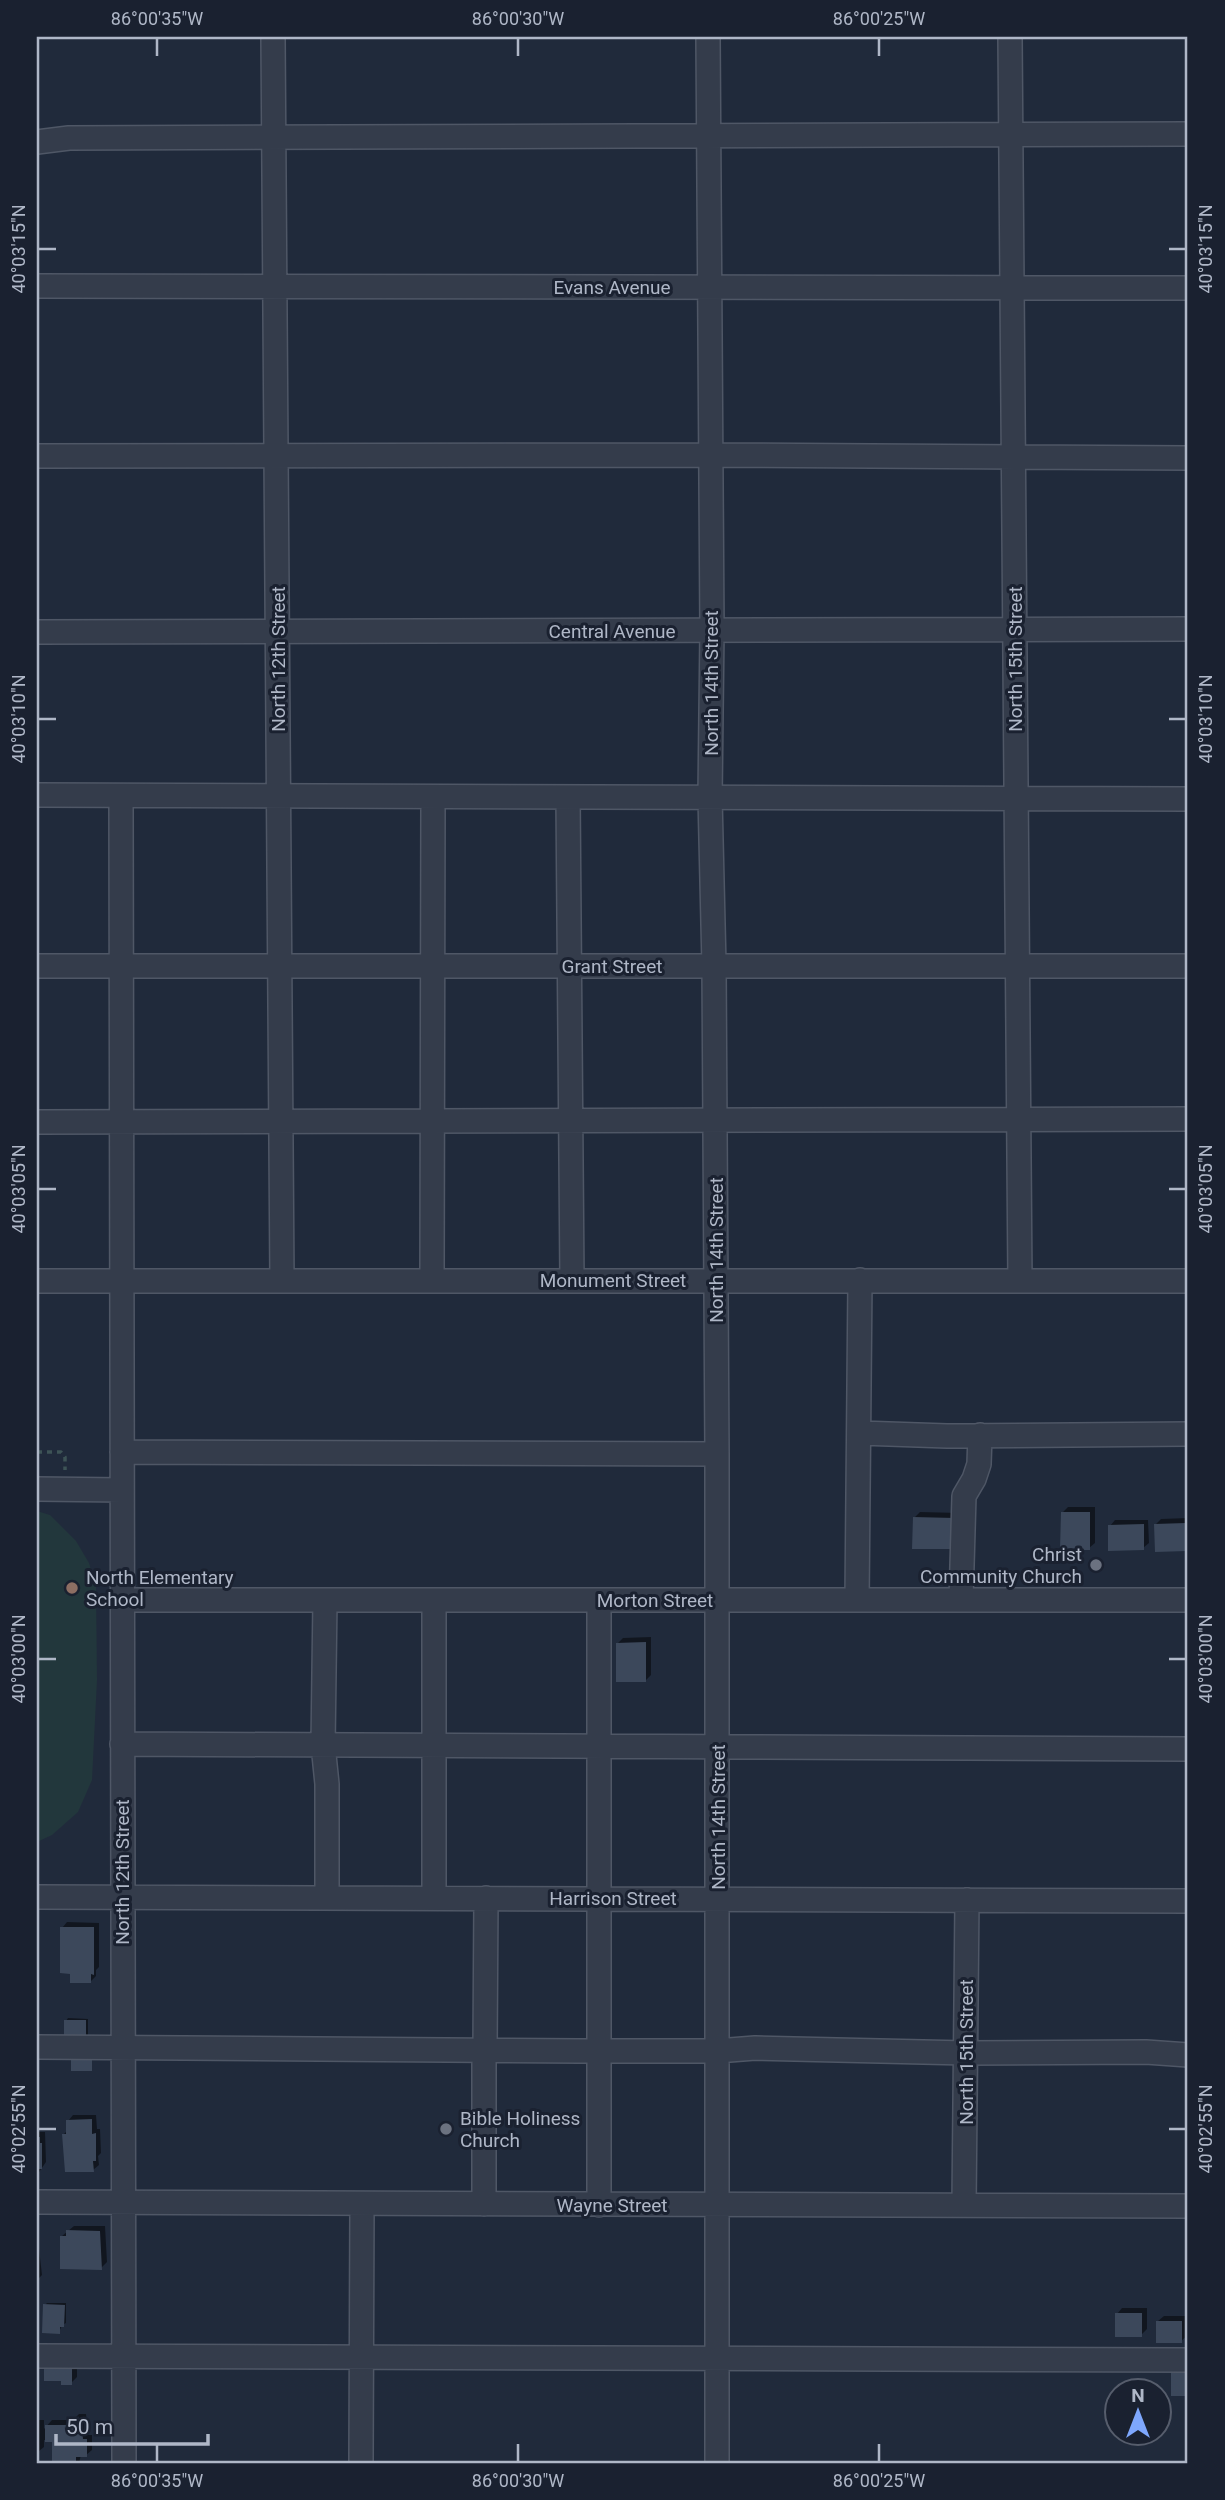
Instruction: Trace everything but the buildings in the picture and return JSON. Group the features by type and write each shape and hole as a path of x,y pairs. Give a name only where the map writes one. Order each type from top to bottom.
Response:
{"street":[{"name":"North 12th Street","path":"273,37 282,1281"},
{"name":"North 14th Street","path":"708,37 712,631 710,797 714,967 718,1600 718,2463"},
{"name":"North 15th Street","path":"1010,37 1020,1281"},
{"path":"37,142 69,138 1188,134"},
{"name":"Evans Avenue","path":"37,286 1188,288"},
{"path":"37,456 711,455 1188,458"},
{"name":"Central Avenue","path":"37,632 1188,629"},
{"path":"37,795 1188,799"},
{"name":"North 12th Street","path":"121,796 124,2463"},
{"path":"432,1281 433,797"},
{"path":"568,797 572,1280"},
{"name":"Grant Street","path":"37,966 1188,967"},
{"path":"37,1122 1188,1119"},
{"path":"858,1600 860,1280"},
{"name":"Monument Street","path":"37,1281 1188,1281"},
{"path":"860,1433 980,1436 1188,1434"},
{"path":"961,1600 964,1496 979,1464 980,1436"},
{"path":"122,1452 717,1454"},
{"path":"37,1489 122,1490"},
{"name":"Morton Street","path":"121,1600 1188,1600"},
{"path":"326,1600 323,1745 327,1784 327,1898"},
{"path":"434,1600 434,1898"},
{"path":"599,1600 599,2205"},
{"path":"122,1744 1188,1749"},
{"name":"Harrison Street","path":"37,1897 1188,1901"},
{"path":"484,2204 486,1898"},
{"name":"North 15th Street","path":"964,2205 967,1900"},
{"path":"37,2047 484,2056 755,2048 966,2053 1146,2052 1188,2055"},
{"name":"Wayne Street","path":"37,2202 1188,2206"},
{"path":"361,2463 362,2204"},
{"path":"37,2356 1188,2360"}],"path":[{"path":"37,1452 61,1452 65,1457 65,1489"}],"green space":[{"path":"37,1511 50,1515 76,1541 89,1563 96,1586 97,1680 92,1780 78,1812 52,1835 37,1842"}],"place":[{"name":"Christ Community Church","path":"1096,1565"},
{"name":"North Elementary School","path":"72,1588"},
{"name":"Bible Holiness Church","path":"446,2129"}]}
